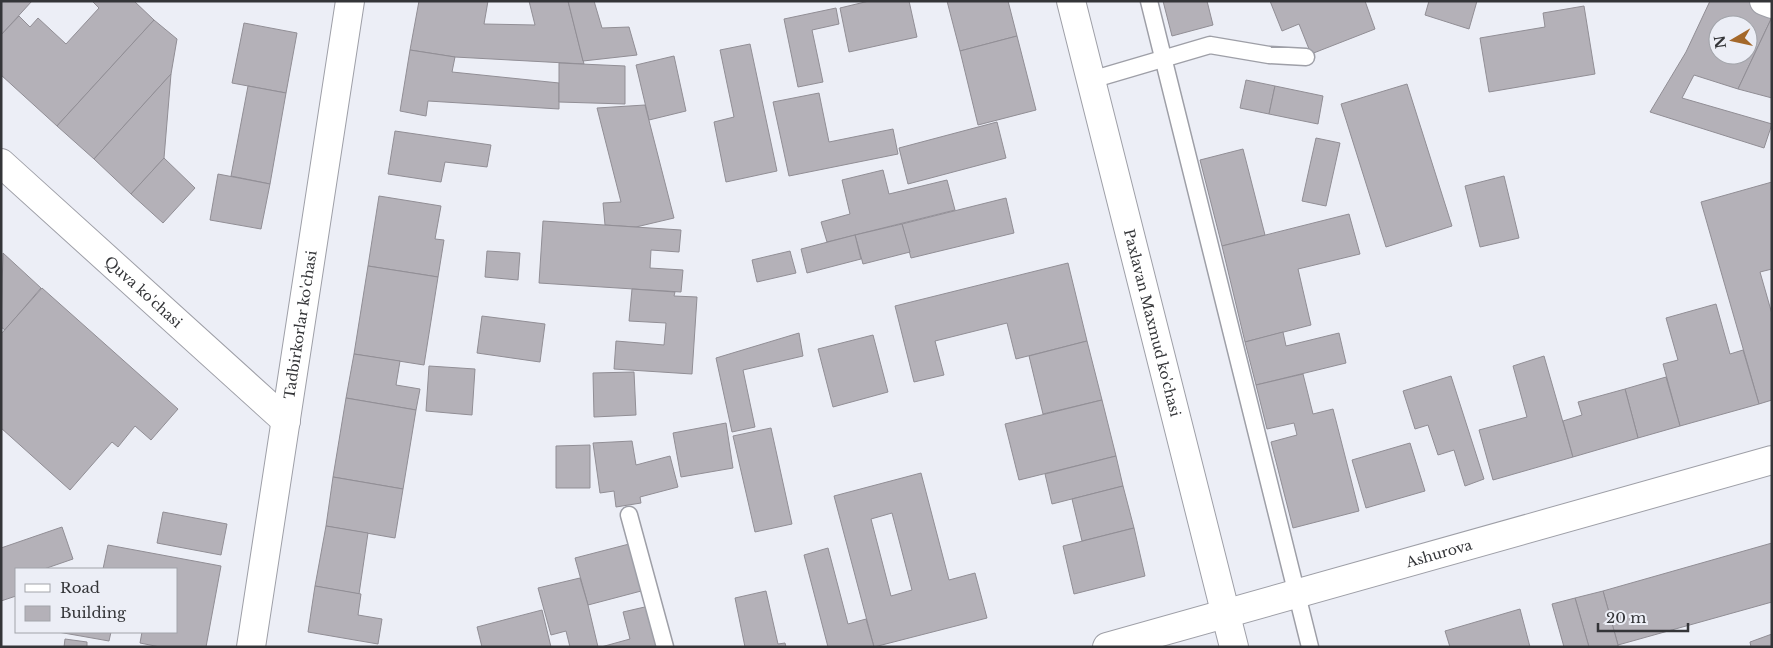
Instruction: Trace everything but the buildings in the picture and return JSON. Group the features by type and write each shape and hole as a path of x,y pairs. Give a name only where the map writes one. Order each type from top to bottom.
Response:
{"street":[{"name":"Tadbirkorlar ko'chasi","path":"251,647 350,1"},
{"name":"Paxlavan Maxmud ko'chasi","path":"1071,1 1234,647"},
{"path":"1764,1 1772,4"},
{"name":"Quva ko'chasi","path":"1,163 286,421"},
{"name":"Ashurova","path":"1107,647 1772,460"}],"lane":[{"path":"1149,1 1310,647"},
{"path":"1091,80 1163,57 1210,45 1260,54 1306,57"},
{"path":"629,515 665,647"}]}
